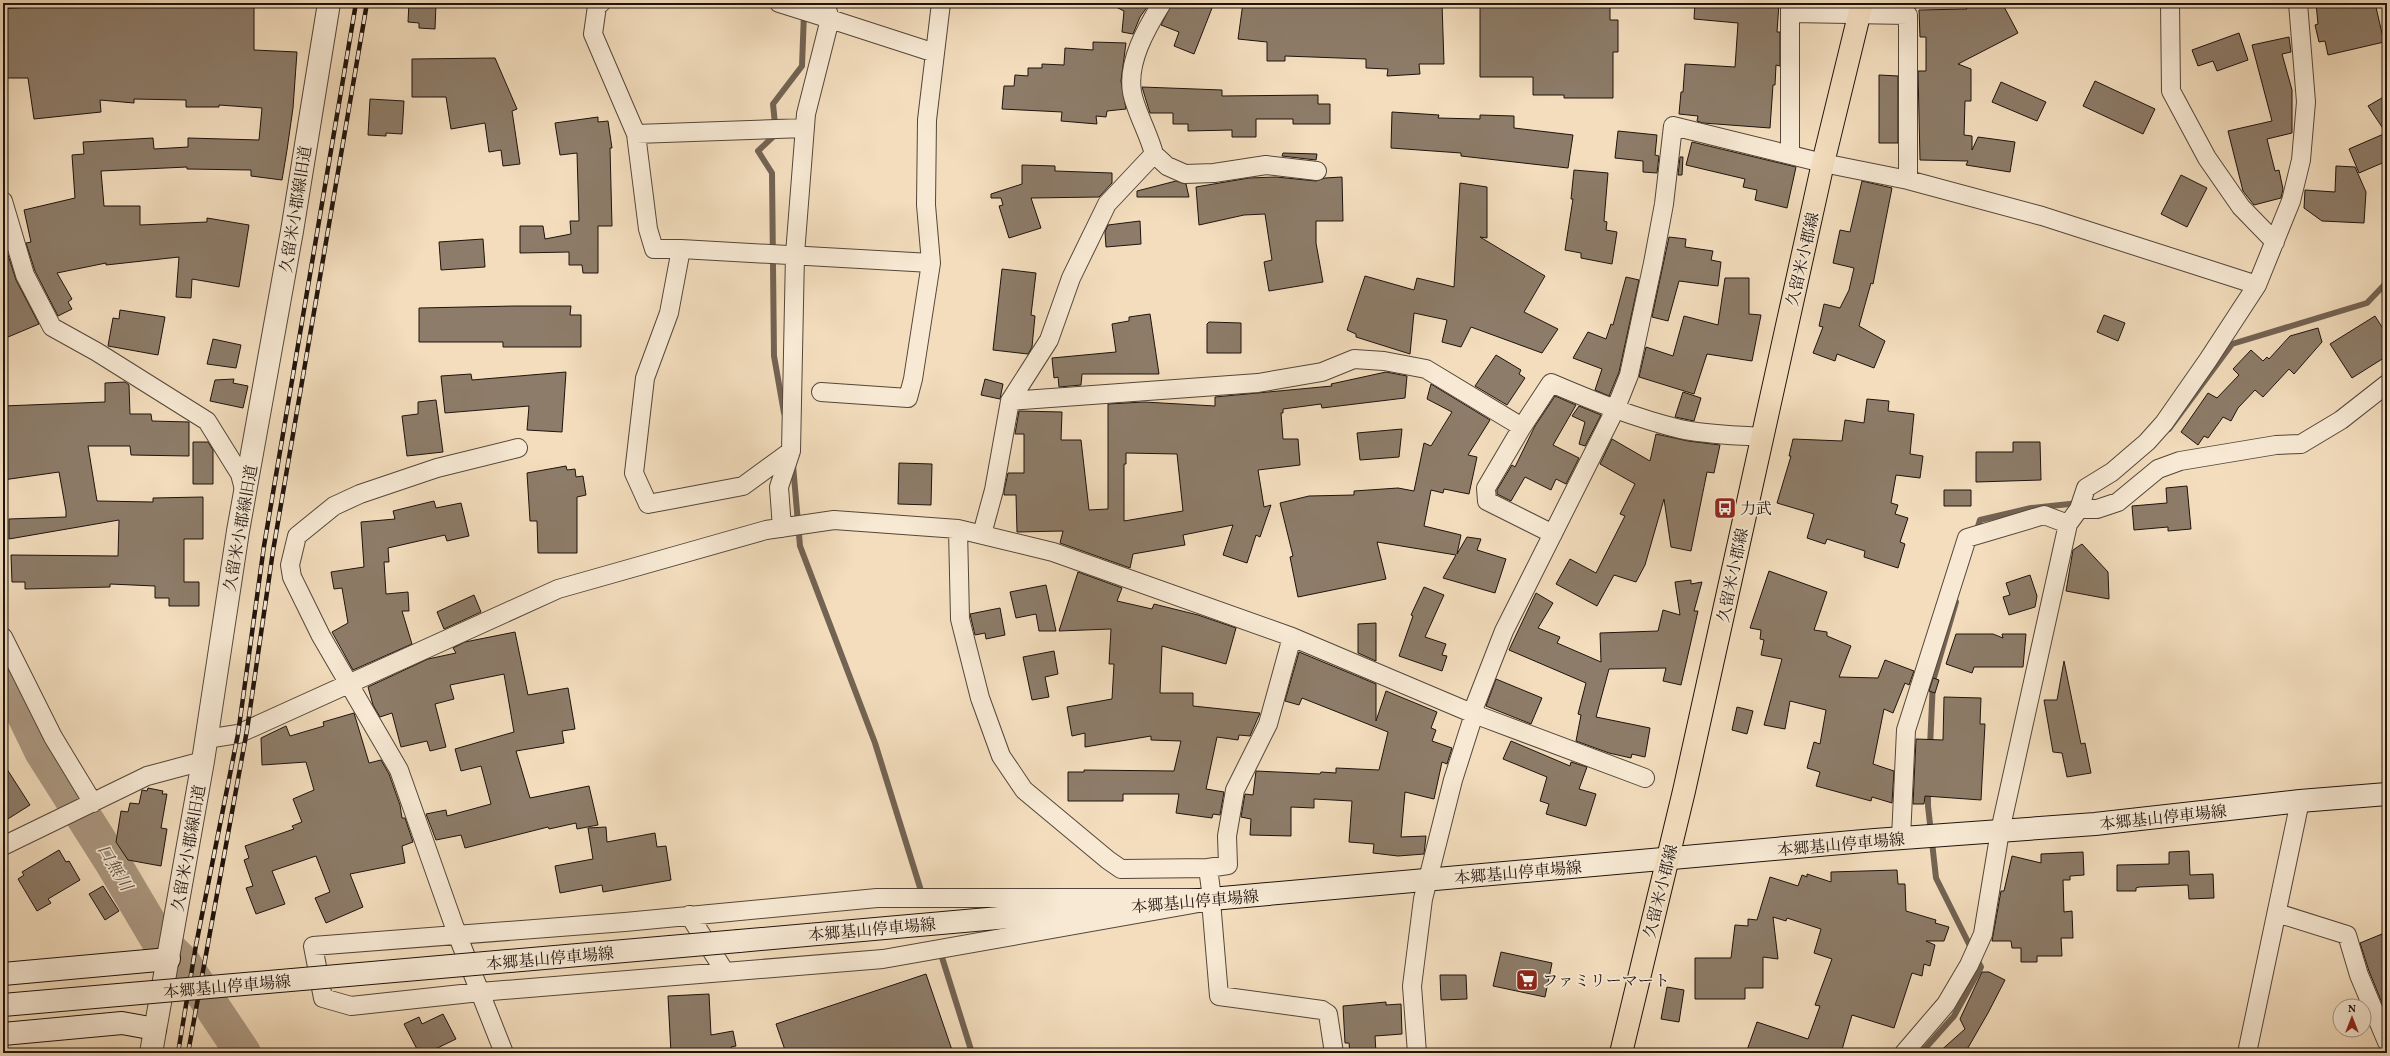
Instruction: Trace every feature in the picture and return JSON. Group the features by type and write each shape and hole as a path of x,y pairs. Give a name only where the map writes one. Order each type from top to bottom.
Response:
{"main road":[{"name":"久留米小郡線旧道","path":"151,1053 175,927 245,496 292,231 329,3"},
{"name":"久留米小郡線","path":"1621,1053 1668,859 1823,163 1861,8"},
{"name":"本郷基山停車場線","path":"3,1005 1901,838 2095,824 2300,801 2387,794"},
{"name":"本郷基山停車場線","path":"3,974 169,959"},
{"path":"3,1034 122,1023 155,1029"}],"street":[{"path":"601,3 597,6 593,34 636,134 648,229 654,249 681,249 772,256 795,254 878,261 931,262"},
{"path":"778,3 827,11 935,53"},
{"path":"820,392 908,398 913,379 931,262 926,205 927,120 941,3"},
{"path":"1162,3 1131,68 1132,93 1150,137 1154,154 1167,166 1185,174 1214,173 1266,165 1317,171"},
{"path":"2170,3 2171,91 2207,158 2241,207 2275,242"},
{"path":"1904,1053 1946,1004 1969,965 1984,934 2000,831 2068,524 2079,509 2086,488 2112,472 2147,442 2164,423 2208,360 2257,285 2292,201 2301,160 2306,102 2298,3"},
{"path":"1790,154 1791,8 1861,8 1908,15 1908,180"},
{"path":"782,528 779,487 791,451 795,254 806,114 827,11"},
{"path":"1417,1053 1412,986 1423,899 1453,780 1473,713 1504,631 1615,410 1629,375 1664,204 1673,126 1823,163 1908,180 2042,216 2257,285"},
{"path":"636,134 805,128"},
{"path":"982,534 994,490 1010,401 1049,340 1071,278 1108,204 1154,154"},
{"path":"3,201 25,275 52,328 97,352 207,421 240,474 245,496"},
{"path":"681,249 669,313 645,378 634,473 648,504 743,486 791,451"},
{"path":"1010,401 1258,383 1322,372 1354,359 1384,361 1426,369 1522,427"},
{"path":"1553,534 1487,501 1486,488 1522,427 1551,383 1615,410 1681,429 1713,434 1762,437"},
{"path":"2079,509 2097,509 2118,502 2158,469 2180,461 2276,445 2301,444 2341,420 2387,384"},
{"path":"504,1053 457,934 399,770 349,685 292,577 290,565 297,536 334,506 360,494 437,468 518,448"},
{"path":"1901,838 1906,730 1967,538 2044,515 2068,524"},
{"path":"206,739 238,734 558,589 758,532 834,520 958,529 1053,552 1292,637 1473,713 1645,778"},
{"path":"958,529 960,619 980,698 1001,756 1024,790 1121,868 1208,868 1228,864 1227,836 1235,790 1268,724 1292,637"},
{"path":"3,637 53,737 93,803"},
{"path":"3,846 147,776 203,761"},
{"path":"2247,1053 2300,801"},
{"path":"1208,868 1217,899 1219,996 1322,1010 1328,1014 1334,1053"},
{"path":"877,898 1217,899 883,959 480,992 350,1006 323,998 313,946 625,922 877,898"},
{"path":"2277,913 2347,935 2359,975 2387,1042"},
{"path":"689,915 725,972"}],"building":[{"path":"104,3 254,3 254,50 297,52 293,108 287,150 282,180 251,176 251,170 187,169 187,167 101,171 104,206 140,206 140,225 207,222 207,218 249,225 239,287 192,279 191,298 176,297 179,257 106,265 106,263 57,273 72,299 68,302 72,309 58,316 35,271 26,243 31,242 24,210 75,198 72,155 84,154 83,142 153,138 154,149 188,147 188,138 259,140 262,108 219,105 219,107 186,107 186,100 134,99 134,103 100,100 101,112 34,119 28,78 3,78 3,9 67,4 68,7"},
{"path":"409,3 436,3 435,29 419,28 419,23 408,22"},
{"path":"1108,3 1150,3 1140,17 1133,34 1122,32 1124,11"},
{"path":"1172,3 1214,3 1194,54 1174,46 1179,32 1161,25"},
{"path":"1243,3 1442,3 1444,64 1419,64 1420,74 1387,76 1388,69 1366,68 1366,59 1285,56 1285,61 1267,61 1267,42 1238,39"},
{"path":"1480,3 1610,3 1610,20 1618,20 1618,52 1613,52 1613,98 1564,98 1564,95 1533,95 1533,77 1480,77"},
{"path":"1695,3 1779,3 1777,32 1780,32 1780,66 1776,65 1770,128 1703,123 1697,121 1698,116 1679,114 1681,92 1683,92 1685,64 1735,67 1738,23 1694,19"},
{"path":"1963,3 2002,3 2018,33 1958,64 1971,69 1971,101 1965,101 1964,135 1972,136 1972,150 1978,137 2015,142 2010,172 1966,165 1968,161 1920,160 1918,71 1926,71 1926,37 1920,37 1919,10 1967,9"},
{"path":"2316,3 2375,3 2384,42 2328,55 2325,41 2319,42 2315,25 2318,24"},
{"path":"2239,33 2248,60 2217,71 2213,61 2198,66 2192,50"},
{"path":"2289,37 2291,52 2282,54 2292,90 2292,133 2267,139 2275,171 2279,170 2283,189 2281,198 2254,205 2243,191 2228,131 2272,121 2252,45"},
{"path":"1093,42 1126,43 1121,81 1126,109 1107,111 1106,117 1096,116 1097,124 1061,121 1062,112 1002,109 1004,86 1014,86 1015,75 1028,76 1028,68 1042,68 1042,64 1064,65 1065,48 1093,50"},
{"path":"495,58 517,109 512,111 520,164 503,166 501,150 489,152 485,123 451,129 446,97 412,97 412,59"},
{"path":"1879,75 1898,76 1898,143 1879,143"},
{"path":"2095,81 2155,109 2143,134 2083,106"},
{"path":"2001,82 2046,102 2037,121 1992,102"},
{"path":"1142,87 1222,90 1222,96 1318,95 1318,104 1330,104 1330,124 1293,124 1293,119 1256,119 1256,137 1232,137 1232,130 1188,131 1188,124 1173,124 1173,113 1150,113"},
{"path":"2387,95 2387,161 2359,173 2349,149 2386,133 2368,106"},
{"path":"370,99 404,101 402,134 386,133 386,136 368,135"},
{"path":"1392,112 1439,115 1438,118 1480,119 1480,115 1514,116 1514,128 1573,135 1568,168 1461,156 1461,153 1391,148"},
{"path":"598,117 598,122 608,121 612,148 610,148 612,226 598,226 598,273 583,273 582,265 569,265 569,252 520,253 520,226 543,226 545,239 571,234 570,221 579,221 577,153 560,155 555,123"},
{"path":"1618,131 1657,135 1655,155 1659,156 1657,173 1643,172 1643,161 1615,158"},
{"path":"1692,142 1796,167 1787,208 1755,200 1757,190 1743,187 1745,179 1686,165"},
{"path":"1283,153 1317,154 1316,160 1282,156"},
{"path":"1680,157 1683,157 1682,175 1678,175"},
{"path":"1022,165 1055,166 1055,171 1112,173 1112,183 1099,197 1031,198 1041,228 1009,238 999,206 1003,205 1001,198 991,198 991,194 1022,184"},
{"path":"2336,166 2355,167 2366,192 2364,223 2322,221 2304,208 2305,190 2335,192"},
{"path":"1574,170 1608,173 1604,221 1607,222 1606,230 1617,232 1612,264 1581,258 1581,253 1565,250 1573,199 1571,199"},
{"path":"2181,175 2207,188 2187,227 2161,214"},
{"path":"1276,177 1316,181 1325,178 1342,177 1343,221 1316,221 1316,243 1323,282 1269,291 1264,262 1272,260 1265,214 1244,215 1199,225 1196,187 1249,178"},
{"path":"1176,181 1186,184 1189,197 1137,197 1137,191"},
{"path":"1862,181 1892,188 1873,284 1871,283 1859,326 1885,341 1874,368 1837,354 1835,361 1813,353 1823,327 1819,326 1824,304 1840,308 1849,290 1854,268 1833,263 1840,230 1850,232"},
{"path":"1460,183 1487,187 1487,238 1480,237 1545,276 1524,312 1558,329 1542,353 1471,327 1461,347 1442,342 1447,320 1414,313 1410,354 1356,337 1356,334 1347,330 1365,276 1414,290 1417,278 1454,287"},
{"path":"1140,221 1141,244 1106,247 1105,232 1108,225"},
{"path":"1669,237 1686,239 1685,247 1713,251 1711,260 1721,262 1718,286 1679,281 1668,321 1652,317"},
{"path":"483,239 485,267 441,270 439,242"},
{"path":"8,255 16,280 39,324 8,337 3,324 3,257"},
{"path":"1002,269 1036,273 1031,315 1035,316 1032,347 1028,354 993,350"},
{"path":"1626,277 1639,280 1619,372 1609,396 1595,390 1602,369 1573,358 1588,332 1606,339 1611,324 1613,325"},
{"path":"1725,278 1749,278 1749,314 1761,315 1752,361 1707,354 1694,394 1639,377 1646,347 1673,356 1684,316 1718,325"},
{"path":"571,306 570,315 581,315 581,347 503,347 503,342 419,342 419,308"},
{"path":"120,310 165,317 158,355 108,346 113,318 119,319"},
{"path":"1150,314 1159,374 1082,374 1081,385 1059,387 1058,377 1054,378 1052,358 1116,352 1112,324 1129,321 1129,317"},
{"path":"2104,315 2125,323 2118,341 2097,332"},
{"path":"2375,316 2387,335 2387,356 2352,378 2330,344"},
{"path":"1209,322 1241,323 1241,353 1207,353 1207,324"},
{"path":"2318,328 2322,342 2294,374 2289,369 2263,397 2255,390 2238,408 2231,421 2223,417 2208,438 2204,436 2198,445 2181,432 2208,393 2217,398 2239,375 2233,369 2251,350 2263,361 2267,357 2269,359 2290,336"},
{"path":"213,339 241,345 236,368 207,364"},
{"path":"1496,355 1521,370 1519,374 1525,378 1507,405 1475,386"},
{"path":"566,372 562,432 527,430 529,406 445,413 441,376 471,374 472,380"},
{"path":"1386,372 1407,376 1405,398 1322,408 1321,404 1283,409 1283,413 1281,413 1283,439 1298,439 1300,465 1258,470 1264,507 1271,505 1260,537 1256,535 1247,563 1223,555 1233,525 1183,535 1185,545 1133,554 1130,568 1060,543 1063,531 1017,532 1016,495 1004,495 1004,491 1008,473 1024,473 1024,434 1015,434 1019,411 1062,412 1061,440 1081,440 1089,510 1108,509 1108,404 1144,402 1215,406 1215,397 1332,386 1331,384","holes":["1126,453 1177,454 1183,511 1124,521 1124,464 1126,464"]},
{"path":"234,379 233,383 248,386 243,408 210,401 215,380"},
{"path":"985,379 1003,384 1000,399 981,395"},
{"path":"125,382 129,385 130,414 151,414 152,421 189,422 189,456 131,455 130,446 88,446 97,501 153,502 153,498 203,497 203,539 184,539 184,582 199,582 199,606 169,606 169,598 155,598 155,586 110,584 110,587 25,589 25,582 12,582 11,555 118,556 119,520 9,539 9,519 66,517 66,511 59,472 3,480 3,406 105,402 105,383"},
{"path":"1431,384 1490,420 1468,455 1477,457 1469,494 1444,489 1443,493 1431,490 1424,526 1461,535 1457,554 1467,537 1481,539 1477,550 1506,559 1495,593 1443,578 1456,555 1377,542 1386,579 1298,597 1290,557 1293,556 1280,503 1309,496 1354,495 1354,491 1398,488 1414,491 1424,443 1431,446 1452,412 1427,399"},
{"path":"1683,392 1701,398 1694,421 1675,417"},
{"path":"1555,396 1576,405 1553,445 1579,458 1566,484 1556,479 1551,490 1525,477 1511,501 1497,494 1497,490 1512,465 1515,467 1535,426"},
{"path":"1867,399 1889,401 1888,411 1914,414 1910,454 1923,456 1920,478 1896,475 1891,503 1898,505 1895,514 1908,518 1900,542 1905,544 1898,568 1864,557 1865,551 1827,539 1825,544 1807,538 1814,514 1777,503 1791,456 1789,456 1793,439 1842,441 1845,420 1864,423"},
{"path":"436,400 443,452 407,456 402,416 418,414 418,402"},
{"path":"1579,406 1601,415 1585,446 1579,444 1585,422 1572,416"},
{"path":"1402,429 1399,457 1360,460 1357,433"},
{"path":"1656,434 1688,441 1720,445 1714,473 1707,472 1691,551 1671,547 1664,499 1645,565 1636,582 1614,575 1597,606 1556,584 1570,559 1596,573 1625,516 1620,514 1635,484 1600,464 1612,439 1650,461"},
{"path":"193,442 208,442 213,450 213,484 193,484"},
{"path":"2013,442 2040,442 2041,480 1976,482 1976,452 2013,452"},
{"path":"899,463 932,464 931,505 898,504"},
{"path":"566,466 567,470 575,469 576,477 583,476 586,495 577,497 577,553 538,553 537,521 530,521 527,473"},
{"path":"2187,486 2191,529 2168,531 2168,527 2134,530 2132,506 2167,503 2166,488"},
{"path":"1944,490 1971,490 1971,506 1944,506"},
{"path":"434,501 436,508 461,503 469,536 447,541 445,535 388,548 389,562 384,562 386,594 408,592 409,611 402,611 412,644 353,670 332,632 348,623 342,588 334,589 331,572 364,567 361,522 395,519 393,511"},
{"path":"2082,544 2108,572 2109,599 2066,591 2073,550"},
{"path":"1769,571 1827,592 1814,630 1827,632 1827,636 1851,646 1839,677 1878,678 1885,660 1914,671 1909,685 1905,683 1893,713 1884,709 1873,764 1894,771 1892,803 1872,797 1871,801 1816,786 1820,772 1807,768 1814,742 1820,744 1826,710 1790,701 1785,729 1764,725 1782,659 1761,655 1764,640 1760,639 1761,630 1750,628"},
{"path":"1078,572 1122,588 1117,601 1152,609 1154,604 1198,615 1236,628 1226,664 1162,646 1160,693 1193,693 1193,706 1260,713 1250,736 1239,735 1238,740 1217,737 1206,789 1224,792 1220,815 1213,814 1212,818 1176,813 1179,794 1123,794 1123,801 1068,801 1068,772 1084,772 1084,770 1174,771 1181,741 1151,740 1151,736 1085,747 1085,733 1072,736 1067,707 1112,699 1114,664 1109,664 1111,629 1059,631"},
{"path":"2030,575 2037,596 2035,607 2009,615 2003,597 2010,595 2006,583"},
{"path":"1691,580 1691,584 1702,582 1694,611 1698,611 1681,685 1663,681 1666,668 1609,669 1596,717 1650,728 1645,757 1632,754 1631,758 1609,753 1576,741 1581,715 1578,714 1586,683 1509,650 1536,593 1553,603 1538,628 1560,637 1557,643 1601,662 1600,633 1658,631 1663,610 1680,615 1675,582"},
{"path":"1046,585 1056,631 1039,631 1036,614 1016,618 1010,592"},
{"path":"1424,587 1444,595 1425,637 1446,644 1442,655 1447,656 1442,671 1399,656 1413,616 1411,615"},
{"path":"474,595 481,612 444,629 437,612"},
{"path":"1000,608 1005,635 986,639 985,633 975,635 970,614"},
{"path":"1376,623 1376,661 1358,653 1358,624"},
{"path":"515,632 528,695 568,688 575,729 562,731 564,743 516,751 530,798 589,786 598,825 577,829 576,823 549,829 548,827 465,848 461,835 436,840 426,814 446,810 447,816 491,804 481,766 461,771 455,749 514,732 504,674 450,685 454,699 435,704 446,747 430,751 427,741 401,747 392,713 380,717 373,705 368,687 428,659 456,653 453,648 465,642"},
{"path":"1956,634 1993,634 2003,638 2002,634 2026,634 2023,667 1974,667 1972,673 1946,664"},
{"path":"1054,651 1058,674 1045,677 1049,697 1032,700 1023,657"},
{"path":"1299,652 1376,684 1376,721 1386,691 1437,712 1431,728 1436,730 1432,741 1452,748 1447,764 1442,762 1434,799 1405,792 1401,837 1426,836 1424,854 1398,856 1373,853 1374,844 1349,842 1352,801 1314,799 1314,808 1291,807 1291,836 1250,835 1251,819 1241,817 1245,794 1253,795 1256,771 1320,774 1321,772 1336,773 1336,768 1379,770 1388,732 1302,698 1299,705 1285,701"},
{"path":"2064,661 2081,744 2085,743 2091,773 2067,777 2062,753 2053,752 2044,700 2057,700"},
{"path":"1933,678 1939,680 1935,693 1929,691"},
{"path":"1496,679 1542,698 1531,724 1486,706"},
{"path":"1944,697 1981,698 1980,724 1985,724 1981,800 1925,796 1924,804 1913,804 1916,739 1943,740"},
{"path":"1737,707 1753,711 1747,734 1732,730"},
{"path":"354,713 369,763 381,760 389,774 400,805 402,818 405,818 413,842 402,846 405,863 350,874 363,907 326,923 315,898 330,892 316,856 272,871 285,904 256,914 246,888 253,886 244,860 249,858 245,846 294,829 292,826 302,822 293,799 314,790 306,762 262,765 261,738 286,726 290,736 324,726 323,722"},
{"path":"1511,741 1570,766 1571,762 1587,767 1579,789 1596,794 1586,826 1546,814 1549,804 1540,801 1547,777 1503,759"},
{"path":"3,763 30,805 3,822"},
{"path":"148,788 163,791 162,794 167,794 161,828 167,829 161,866 128,860 116,842 121,811 128,812 130,803 139,804 142,790 147,791"},
{"path":"606,827 607,842 655,833 657,847 666,846 671,880 603,892 602,885 560,893 555,866 593,859 588,828"},
{"path":"59,850 66,862 69,861 80,880 48,899 51,903 37,911 18,879 24,875 22,872"},
{"path":"2189,851 2190,875 2213,874 2214,898 2189,899 2188,885 2139,887 2136,888 2136,891 2117,891 2117,865 2169,864 2169,852"},
{"path":"2083,852 2084,875 2070,876 2070,880 2063,880 2064,912 2072,911 2073,938 2061,938 2062,956 2037,956 2037,962 2021,962 2021,948 2012,948 2011,941 1992,941 2001,891 2004,891 2012,856 2041,863 2041,854"},
{"path":"1897,870 1898,884 1905,884 1906,911 1936,920 1935,923 1949,927 1944,941 1926,941 1935,945 1930,966 1924,964 1922,976 1912,973 1894,1028 1852,1015 1841,1053 1746,1053 1757,1022 1808,1039 1820,1006 1815,1005 1832,959 1814,953 1821,929 1787,918 1786,921 1773,917 1778,959 1763,957 1763,988 1745,988 1745,999 1695,999 1695,958 1731,958 1735,925 1748,926 1748,919 1757,920 1770,877 1798,886 1802,875 1807,877 1807,874 1831,882 1831,872"},
{"path":"103,886 119,911 105,920 89,894"},
{"path":"2382,934 2387,946 2387,1015 2369,971 2360,943"},
{"path":"1501,952 1552,963 1545,997 1493,986"},
{"path":"1982,972 1989,972 2005,980 1988,1013 1965,1053 1938,1053 1965,1029 1960,1019"},
{"path":"926,974 953,1053 786,1053 776,1024"},
{"path":"1440,975 1466,975 1467,999 1441,1000"},
{"path":"1667,987 1684,990 1679,1022 1661,1019"},
{"path":"709,994 711,1035 733,1031 736,1046 731,1047 733,1053 671,1053 668,996"},
{"path":"1386,1002 1386,1005 1401,1004 1402,1034 1375,1036 1376,1053 1350,1053 1349,1043 1345,1043 1343,1006"},
{"path":"443,1014 456,1039 427,1053 419,1053 404,1024 419,1017 422,1024"}],"waterway":[{"path":"784,413 774,356 772,173 758,151 776,134 773,104 802,66 804,13"},
{"path":"2169,429 2232,344 2367,303 2387,282"},
{"path":"793,465 800,546 875,743 923,897"},
{"path":"1976,533 1980,520 2031,508 2079,503"},
{"path":"1930,747 1933,681 1956,602"},
{"name":"口無川","path":"3,670 42,751 113,863 158,939 183,963 243,1053"},
{"path":"1928,788 1928,806 1936,878 1972,950"},
{"path":"940,951 972,1053"},
{"path":"1921,1053 1954,1016 1981,967 1976,958"}],"railway":[{"path":"178,1053 196,945 238,734 264,546 356,3"},
{"path":"188,1053 247,730 273,551 367,3"}],"place":[{"name":"力武","path":"1725,508"},
{"name":"ファミリーマート","path":"1527,980"}]}
